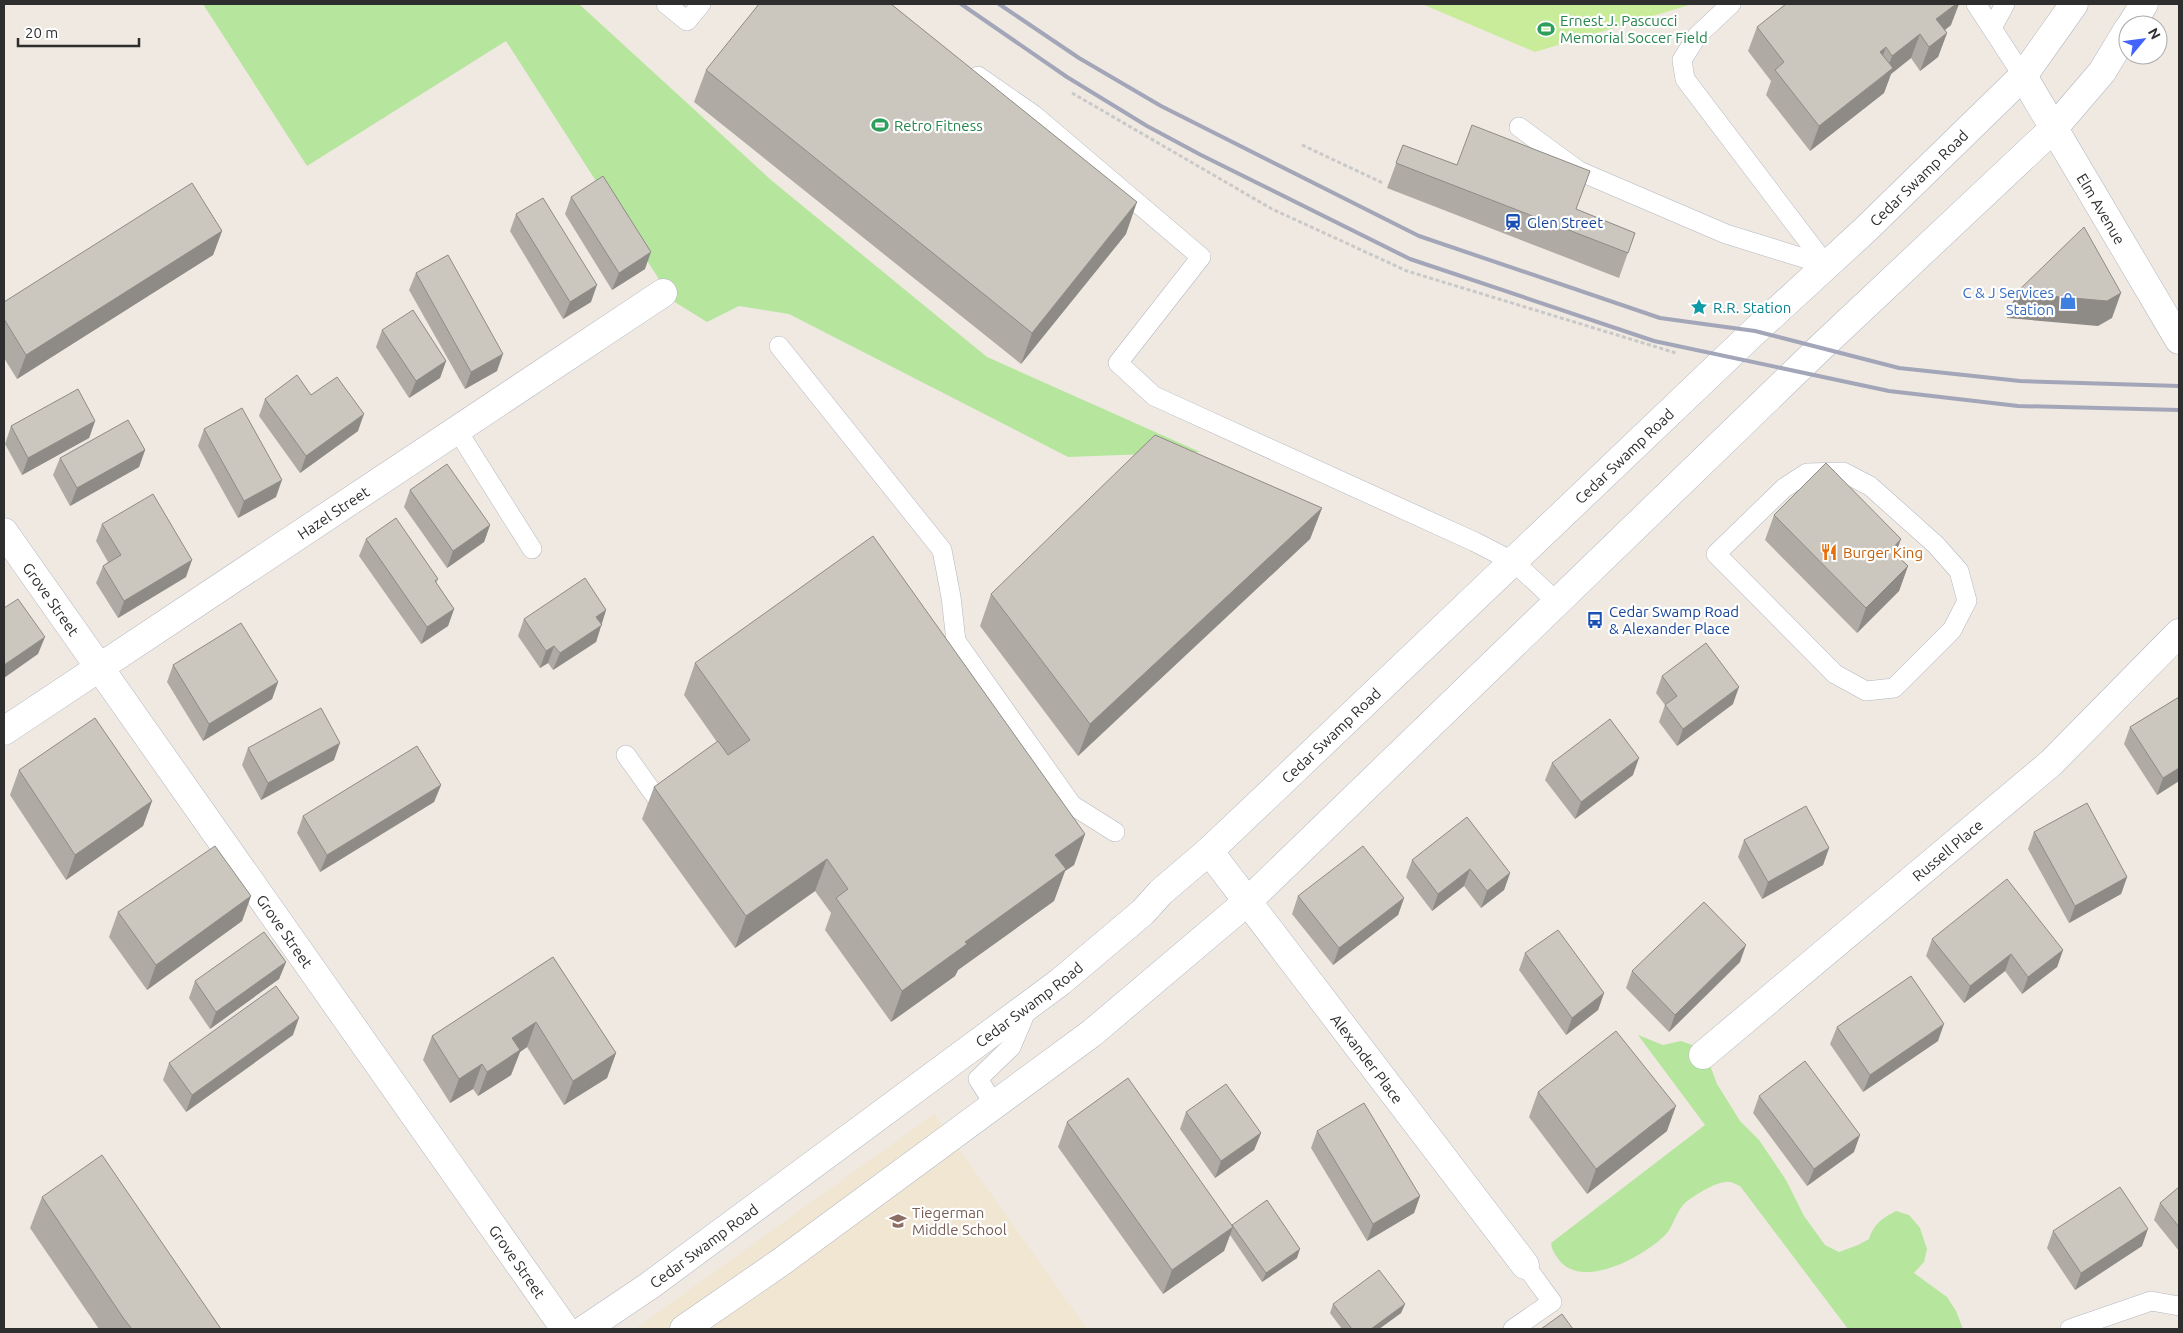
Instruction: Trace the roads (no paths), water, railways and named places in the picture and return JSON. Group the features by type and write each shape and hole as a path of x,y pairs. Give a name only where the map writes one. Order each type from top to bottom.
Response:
{"main road":[{"path":"2023,76 2074,4"},
{"path":"2137,15 2144,4"},
{"path":"684,1329 781,1262 1092,1034 1248,901 1820,348 2054,128 2102,72 2118,46"},
{"name":"Cedar Swamp Road","path":"585,1329 649,1286 1060,982 1143,912 1161,892 1209,851 2023,76"},
{"name":"Elm Avenue","path":"2023,76 2179,340"},
{"name":"Hazel Street","path":"4,731 663,293"},
{"name":"Grove Street","path":"4,532 565,1329"},
{"name":"Russell Place","path":"1703,1055 2051,763 2179,633"},
{"name":"Alexander Place","path":"1209,851 1526,1265"}],"lane":[{"path":"666,4 687,21 701,4"},
{"path":"1731,4 1697,36 1682,60 1685,79 1826,265"},
{"path":"1976,4 2023,76"},
{"path":"1992,28 2005,4"},
{"path":"964,67 1034,115 1201,257 1118,363 1154,396 1475,542 1514,562 1557,602"},
{"path":"1519,127 1580,172 1726,234 1826,265"},
{"path":"779,346 942,550 951,597 956,641 1072,805 1115,832"},
{"path":"457,430 532,550"},
{"path":"1843,472 1870,486 1936,545 1959,571 1967,601 1952,630 1894,688 1866,691 1835,674 1716,554 1784,488 1807,473 1843,472"},
{"path":"626,755 661,804"},
{"path":"994,1104 978,1078 1011,1047 1030,1004"},
{"path":"1513,1329 1552,1302 1526,1265"},
{"path":"2070,1329 2151,1301 2179,1306"}],"railway":[{"path":"961,4 1067,77 1147,126 1201,155 1410,259 1654,341 1889,391 2018,406 2179,410"},
{"path":"999,4 1079,58 1161,106 1419,236 1660,318 1755,331 1899,368 2020,381 2179,386"}],"place":[{"name":"Ernest J. Pascucci Memorial Soccer Field","path":"1546,29"},
{"name":"Retro Fitness","path":"880,125"},
{"name":"Glen Street","path":"1513,222"},
{"name":"C & J Services Station","path":"2068,301"},
{"name":"R.R. Station","path":"1699,307"},
{"name":"Burger King","path":"1829,552"},
{"name":"Cedar Swamp Road & Alexander Place","path":"1595,620"},
{"name":"Tiegerman Middle School","path":"898,1221"}]}
